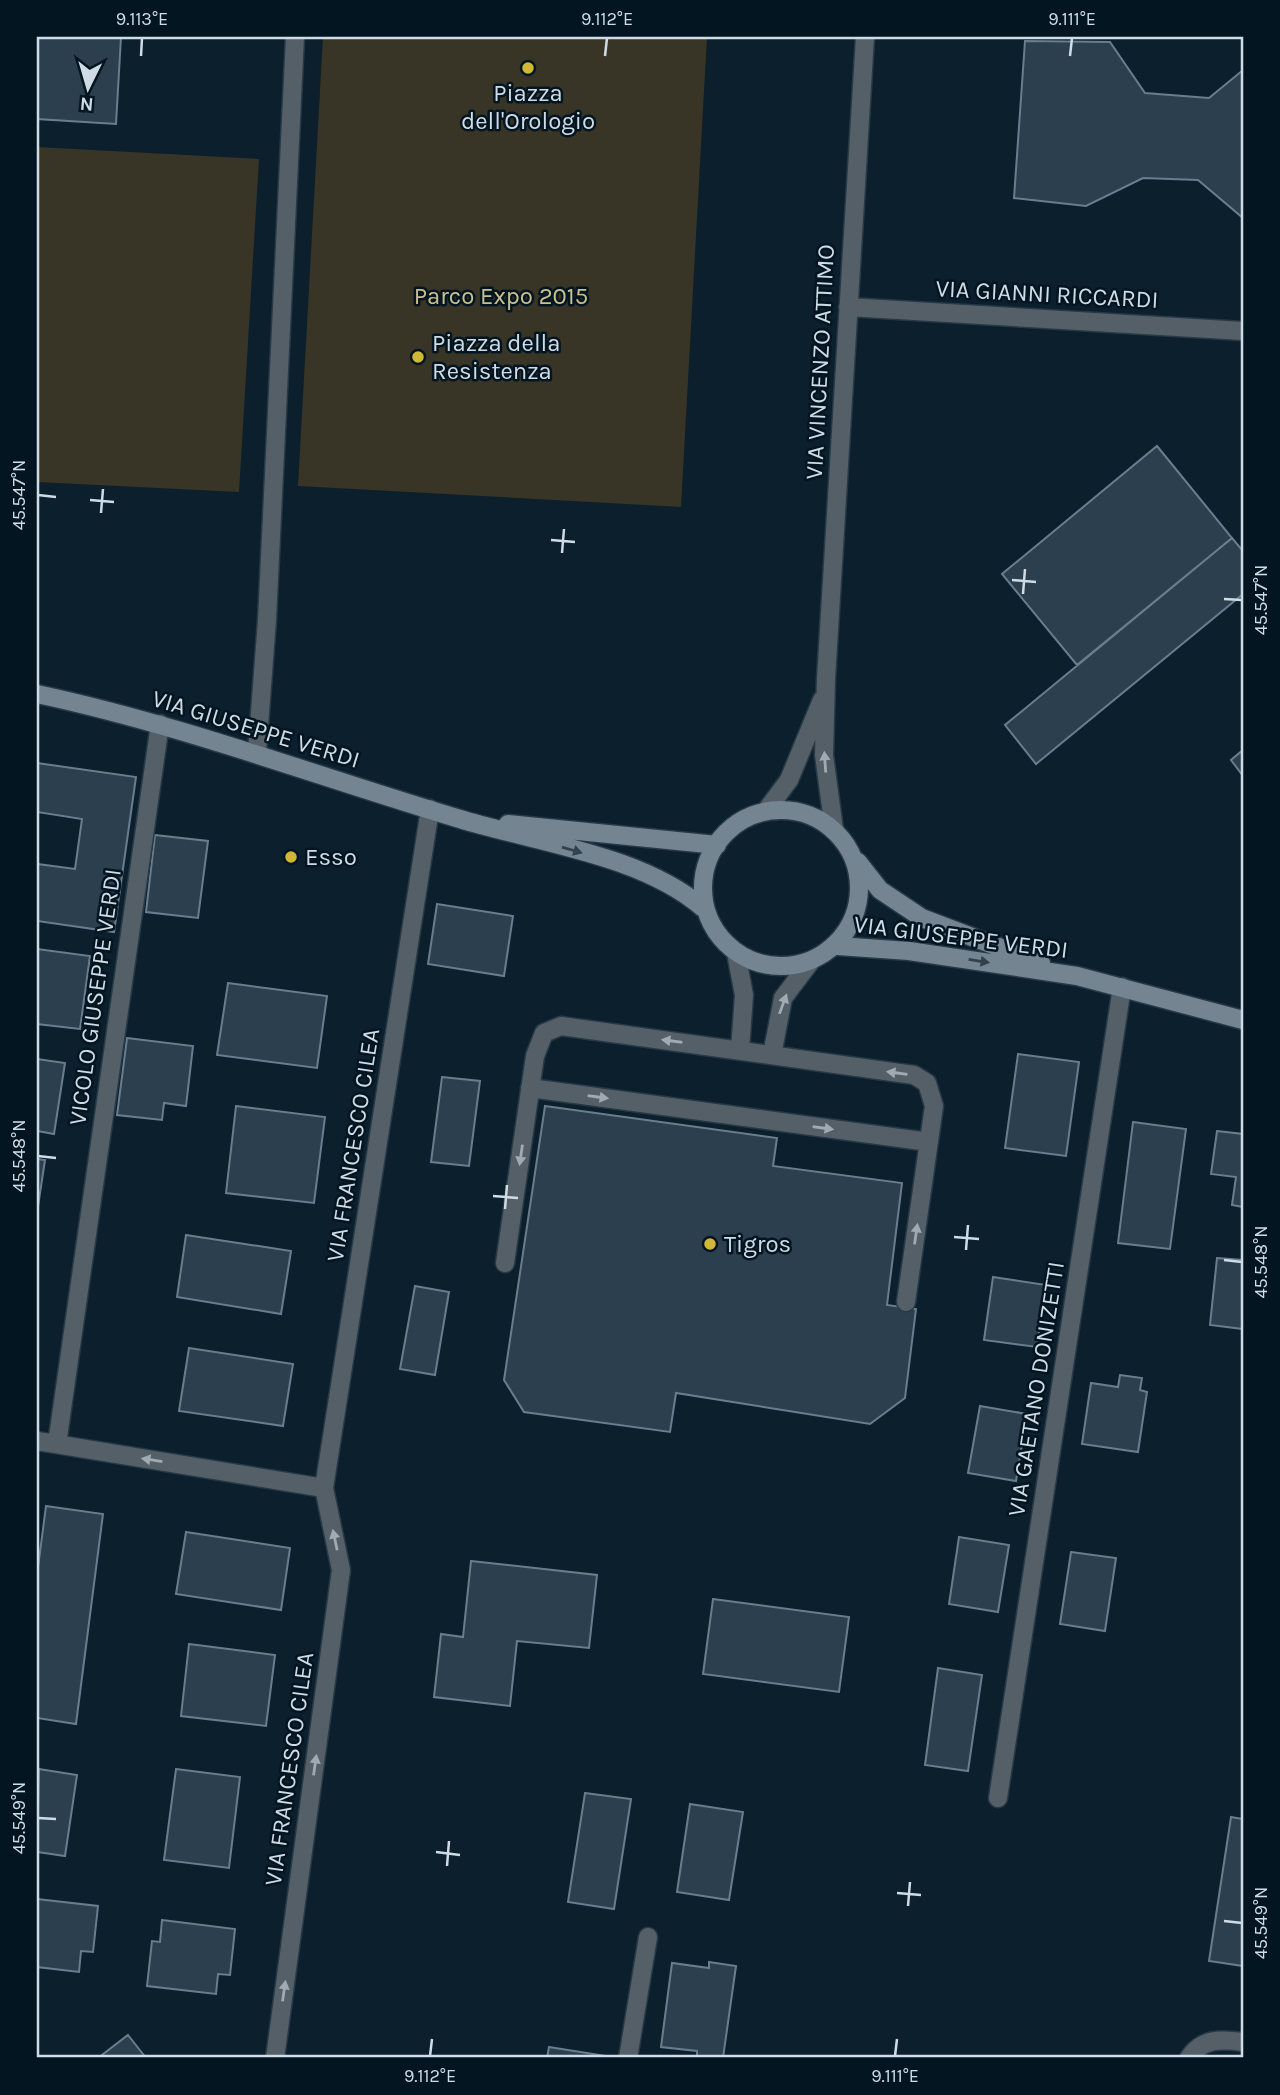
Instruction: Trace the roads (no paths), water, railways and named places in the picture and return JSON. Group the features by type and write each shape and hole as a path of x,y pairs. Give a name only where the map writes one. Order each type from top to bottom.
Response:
{"street":[{"path":"257,752 267,620 295,37"},
{"name":"VIA VINCENZO ATTIMO","path":"834,829 824,755 825,690 865,37"},
{"name":"VIA GIANNI RICCARDI","path":"848,307 1243,331"},
{"name":"VIA VINCENZO ATTIMO","path":"766,811 789,780 825,690"},
{"name":"VIA GIUSEPPE VERDI","path":"37,694 160,724 257,752 459,819 622,864 662,880 703,908"},
{"name":"VICOLO GIUSEPPE VERDI","path":"57,1444 160,724"},
{"name":"VIA FRANCESCO CILEA","path":"275,2058 341,1570 324,1488 430,809"},
{"path":"766,811 799,811 834,829 853,855 860,880 859,902 838,946 811,961 783,967 762,965 736,953 713,929 703,908 704,873 710,853 726,832 756,813 766,811"},
{"name":"VIA GIUSEPPE VERDI","path":"459,819 717,845"},
{"name":"VIA GIUSEPPE VERDI","path":"853,855 880,890 922,918 1077,976"},
{"name":"VIA GIUSEPPE VERDI","path":"838,946 909,951 1077,976 1243,1020"},
{"path":"736,953 744,995 740,1051"},
{"path":"772,1055 783,998 811,961"},
{"name":"VIA GAETANO DONIZETTI","path":"999,1798 1122,987"},
{"path":"505,1263 535,1056 544,1033 561,1026 915,1075 927,1083 934,1107 906,1302"},
{"path":"530,1088 929,1142"},
{"path":"37,1441 324,1488"},
{"path":"628,2058 648,1937"},
{"path":"1189,2058 1196,2047 1212,2041 1243,2042"}],"place":[{"name":"Piazza dell'Orologio","path":"528,68"},
{"name":"Piazza della Resistenza","path":"418,357"},
{"name":"Esso","path":"291,857"},
{"name":"Tigros","path":"710,1244"}],"park label":[{"name":"Parco Expo 2015","path":"501,296"}]}
